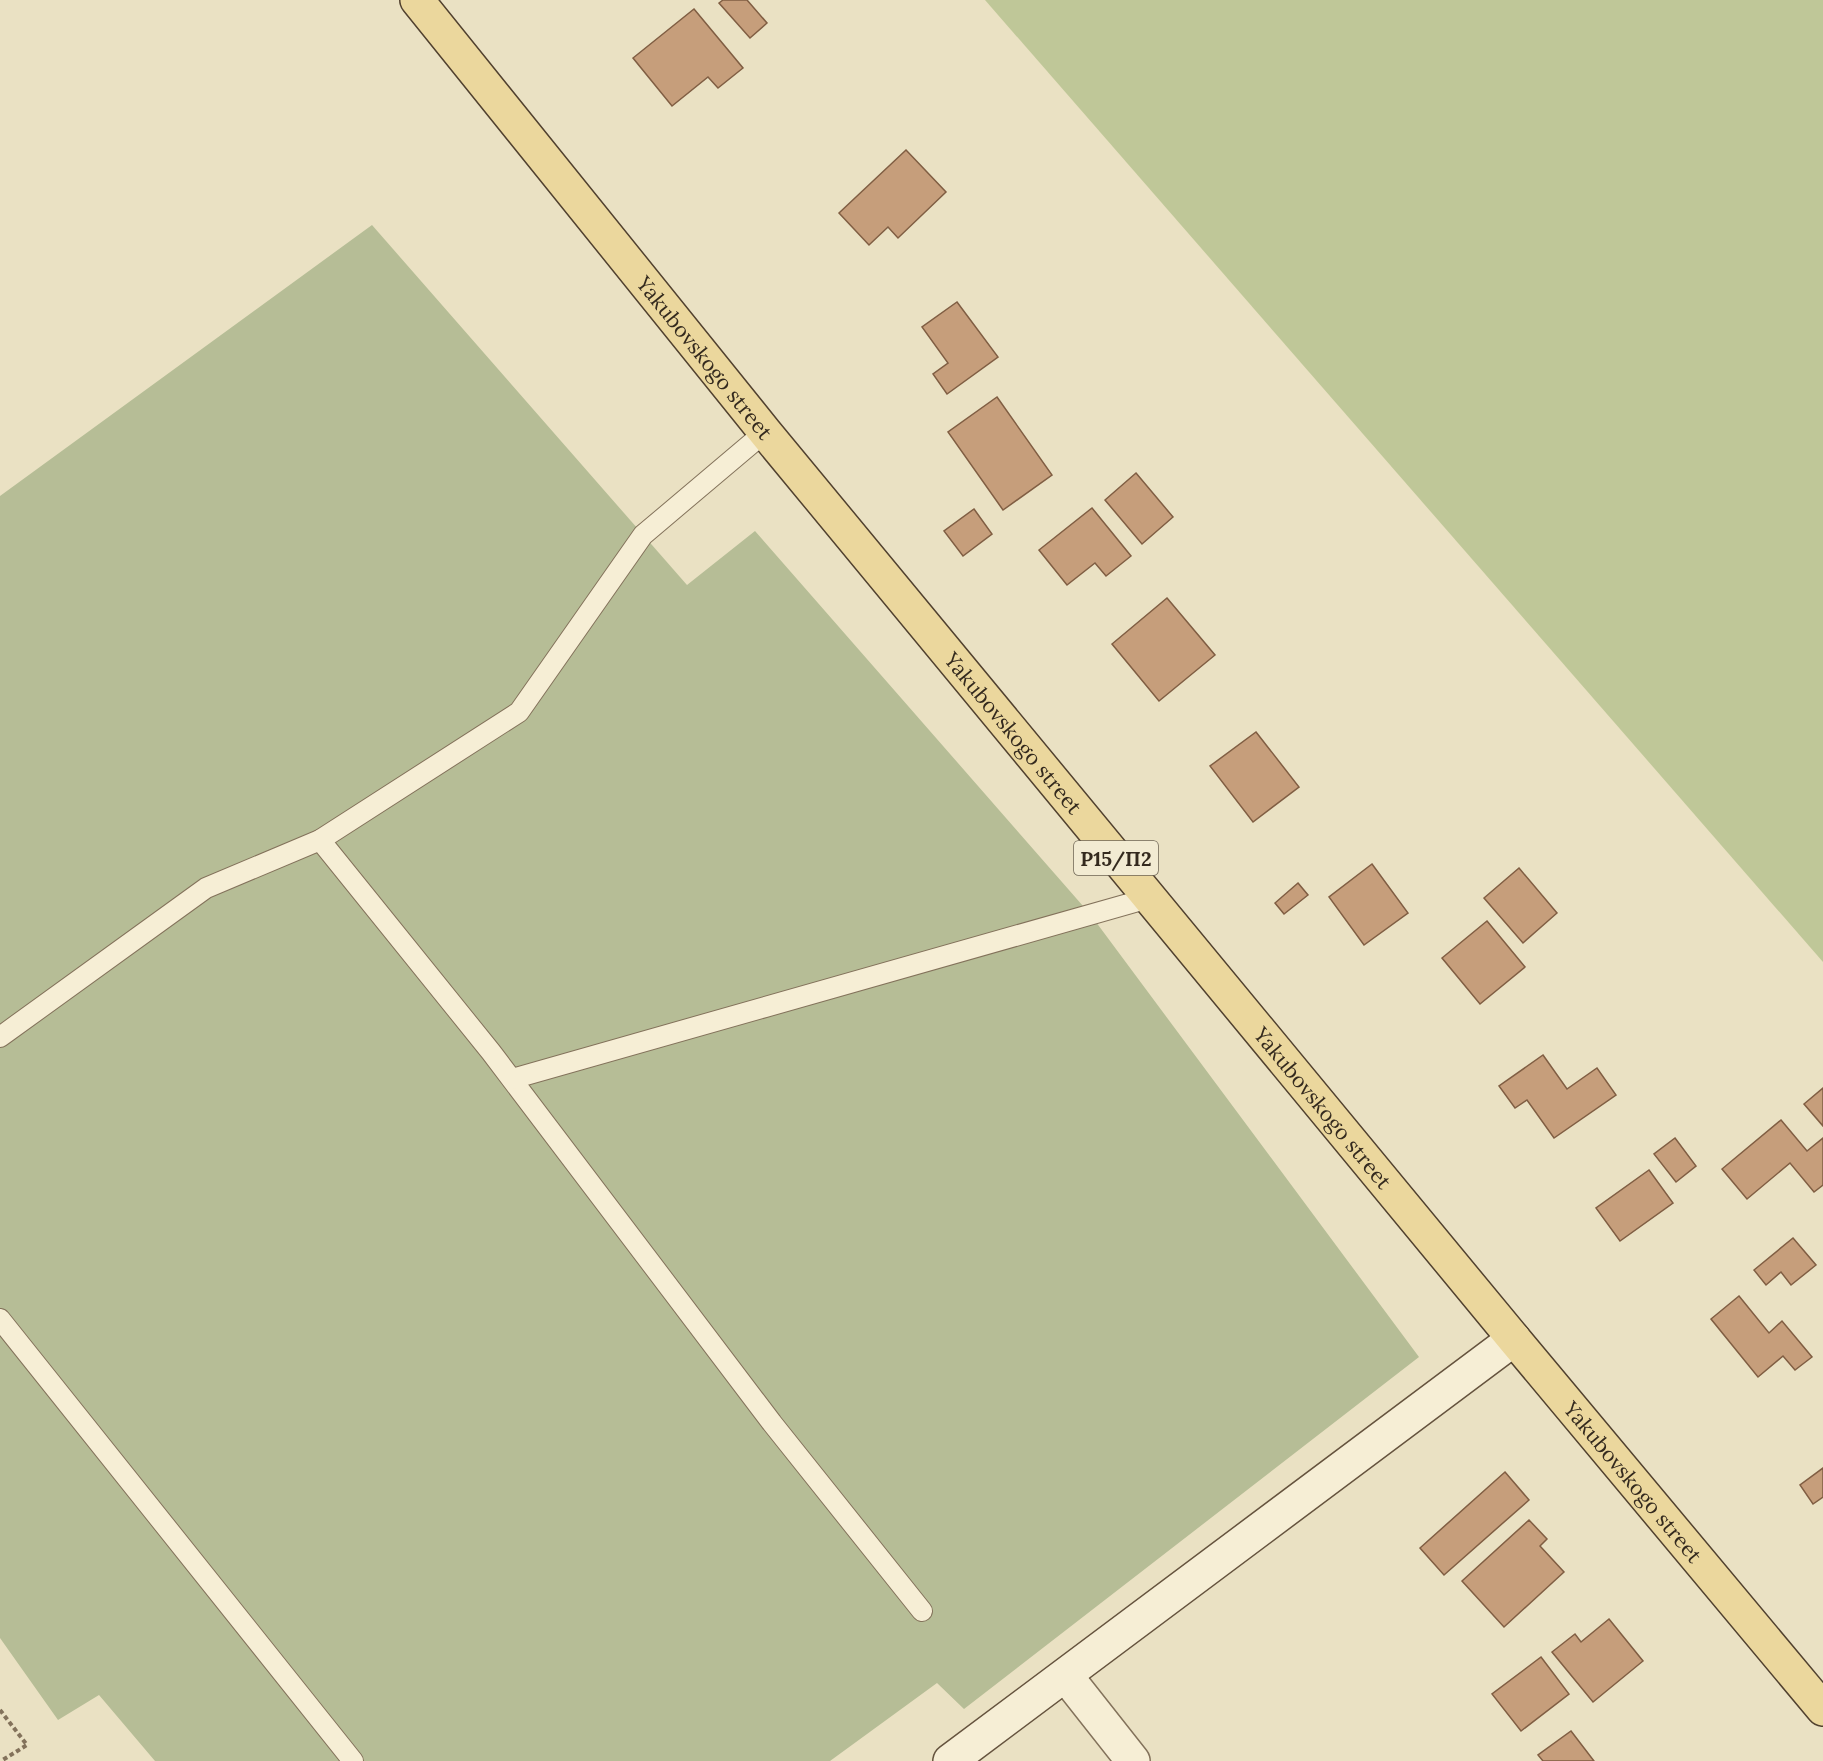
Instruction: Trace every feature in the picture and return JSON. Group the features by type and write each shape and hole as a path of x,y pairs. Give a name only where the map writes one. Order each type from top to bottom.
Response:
{"main road":[{"name":"Yakubovskogo street","path":"417,0 765,432 1514,1340 1823,1709"}],"street":[{"path":"950,1761 1514,1340"},
{"path":"1066,1676 1132,1761"}],"lane":[{"path":"0,1037 206,888 320,840 519,712 643,536 765,432"},
{"path":"320,840 512,1079 772,1423 922,1611"},
{"path":"512,1079 1149,898"},
{"path":"0,1319 353,1761"}],"path":[{"path":"0,1710 27,1745 1,1761"}],"green space":[{"path":"985,0 1823,0 1823,962"},
{"path":"372,225 687,585 755,531 1090,914 1419,1357 964,1709 937,1683 830,1761 155,1761 99,1695 58,1720 0,1638 0,496"}],"building":[{"path":"723,0 747,0 767,23 750,38 719,3"},
{"path":"694,9 743,68 718,88 708,77 672,106 633,58"},
{"path":"906,150 946,192 898,238 888,227 869,245 839,213"},
{"path":"957,302 998,357 947,394 933,374 948,363 922,327"},
{"path":"997,397 1052,475 1003,510 948,432"},
{"path":"1136,473 1173,517 1142,544 1105,500"},
{"path":"1092,508 1131,556 1106,576 1095,563 1067,585 1039,550"},
{"path":"974,509 992,534 963,556 944,531"},
{"path":"1167,598 1215,655 1159,701 1112,644"},
{"path":"1256,732 1299,787 1253,822 1210,766"},
{"path":"1372,864 1408,913 1364,945 1329,897"},
{"path":"1519,868 1557,913 1523,943 1484,898"},
{"path":"1298,883 1308,895 1284,914 1275,903"},
{"path":"1487,921 1525,967 1480,1004 1442,958"},
{"path":"1543,1055 1567,1089 1597,1068 1616,1095 1554,1138 1527,1100 1515,1108 1499,1086"},
{"path":"1823,1088 1823,1126 1804,1104"},
{"path":"1781,1120 1807,1151 1823,1138 1823,1185 1814,1192 1790,1163 1747,1199 1722,1169"},
{"path":"1675,1138 1696,1166 1676,1182 1654,1154"},
{"path":"1649,1170 1673,1203 1620,1241 1596,1208"},
{"path":"1793,1238 1816,1265 1791,1285 1781,1272 1766,1285 1754,1270"},
{"path":"1739,1296 1769,1333 1782,1321 1812,1357 1795,1370 1783,1356 1758,1377 1711,1319"},
{"path":"1823,1468 1823,1497 1813,1504 1800,1485"},
{"path":"1505,1472 1529,1500 1444,1575 1420,1548"},
{"path":"1529,1520 1547,1539 1540,1546 1564,1572 1504,1627 1462,1581"},
{"path":"1609,1619 1643,1661 1593,1702 1552,1652 1575,1634 1581,1642"},
{"path":"1541,1657 1569,1694 1521,1731 1492,1694"},
{"path":"1571,1731 1594,1761 1543,1761 1538,1755"}]}
